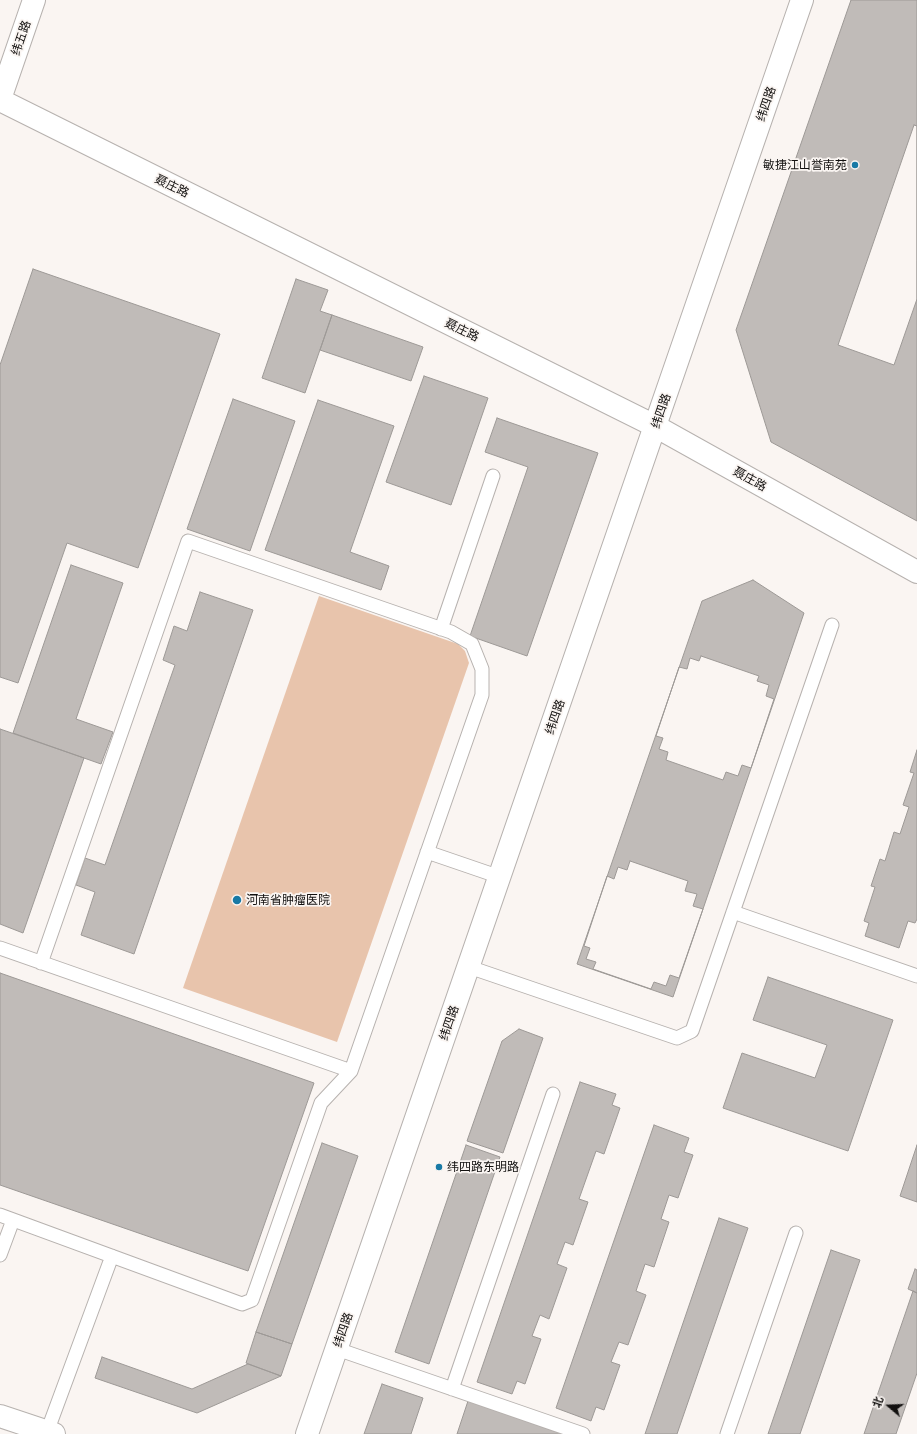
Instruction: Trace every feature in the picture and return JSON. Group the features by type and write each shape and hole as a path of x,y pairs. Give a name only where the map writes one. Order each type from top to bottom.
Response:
{"street":[{"name":"纬五路","path":"0,100 34,0"},
{"name":"纬四路","path":"307,1434 802,0"},
{"name":"聂庄路","path":"0,100 655,426 917,572"},
{"path":"0,1416 51,1433"}],"lane":[{"path":"441,629 493,476"},
{"path":"0,1215 242,1304 252,1300 321,1103 351,1071 482,695 482,668 472,644 451,632 188,541 41,963"},
{"path":"469,967 676,1038 692,1031 832,625"},
{"path":"427,852 500,877"},
{"path":"733,912 917,976"},
{"path":"0,948 351,1071"},
{"path":"452,1389 553,1094"},
{"path":"0,1255 13,1220"},
{"path":"727,1434 796,1233"},
{"path":"51,1433 112,1256"},
{"path":"336,1349 583,1434"}],"shaded area":[{"path":"319,596 458,644 465,651 469,663 337,1042 183,988"}],"building":[{"name":"敏捷江山誉南苑","path":"851,0 917,0 917,521 771,442 736,330"},
{"path":"914,125 917,126 917,299 894,365 838,345"},
{"path":"33,269 220,334 138,568 67,543 18,683 0,677 0,365"},
{"path":"296,279 328,290 320,311 332,315 305,393 262,378"},
{"path":"332,315 423,347 411,381 320,350"},
{"path":"424,376 488,398 451,505 386,482"},
{"path":"233,399 295,421 250,551 187,529"},
{"path":"318,400 394,426 350,552 389,566 381,590 265,550"},
{"path":"497,418 598,453 527,656 470,636 528,467 485,452"},
{"path":"71,565 123,583 76,719 113,732 101,764 13,733"},
{"path":"753,580 804,613 673,997 577,964 702,601"},
{"path":"200,592 253,610 134,954 81,935 95,892 76,885 85,858 105,865 175,665 163,660 174,626 187,631"},
{"path":"701,656 759,676 757,681 769,685 766,696 774,699 751,768 742,765 738,776 726,772 723,780 666,760 668,752 659,749 663,738 656,736 679,667 687,669 690,658 699,661"},
{"path":"0,729 84,758 23,933 0,924"},
{"path":"917,750 917,919 915,923 908,921 899,948 865,936 869,923 864,921 875,887 871,886 880,859 885,861 894,832 900,834 909,807 903,805 914,773 910,772"},
{"path":"630,861 688,881 685,891 697,894 693,906 703,909 679,978 670,975 666,986 654,982 651,989 593,969 596,962 586,959 590,948 584,946 607,876 614,879 618,867 627,870"},
{"path":"0,973 314,1083 248,1271 0,1185"},
{"path":"768,977 893,1020 848,1151 723,1108 742,1053 815,1078 827,1045 753,1020"},
{"path":"519,1029 543,1038 503,1153 467,1141 502,1041"},
{"path":"580,1082 616,1094 612,1105 620,1108 604,1154 596,1151 579,1199 588,1202 573,1245 565,1242 557,1264 567,1268 549,1319 540,1315 532,1336 541,1339 525,1384 517,1381 512,1394 477,1382"},
{"path":"654,1125 689,1138 684,1152 693,1155 678,1198 669,1195 661,1219 669,1222 654,1267 645,1264 636,1291 646,1295 628,1345 619,1342 611,1362 620,1365 604,1410 596,1407 591,1421 556,1408"},
{"path":"322,1143 358,1156 292,1344 256,1332"},
{"path":"466,1145 500,1157 429,1364 395,1352"},
{"path":"917,1145 917,1202 900,1196"},
{"path":"719,1218 748,1228 677,1434 645,1434"},
{"path":"831,1250 860,1260 800,1434 768,1434"},
{"path":"915,1269 917,1270 917,1293 908,1289"},
{"path":"913,1291 917,1293 917,1373 896,1434 864,1434"},
{"path":"256,1332 292,1344 281,1376 246,1363"},
{"path":"102,1357 192,1389 248,1364 281,1376 197,1413 95,1378"},
{"path":"382,1384 423,1398 411,1434 364,1434"},
{"path":"468,1401 563,1434 457,1434"}],"place":[{"name":"敏捷江山誉南苑","path":"855,165"},
{"name":"河南省肿瘤医院","path":"237,900"},
{"name":"纬四路东明路","path":"439,1167"}]}
